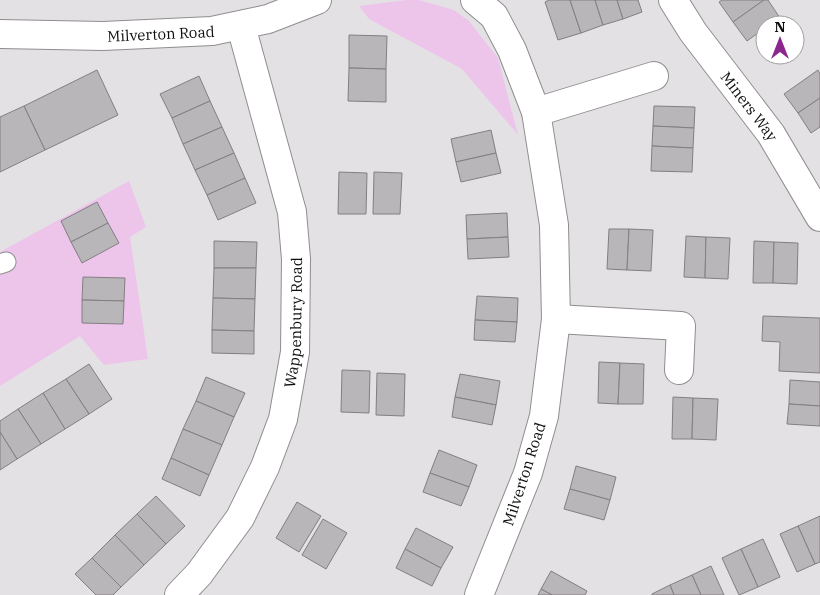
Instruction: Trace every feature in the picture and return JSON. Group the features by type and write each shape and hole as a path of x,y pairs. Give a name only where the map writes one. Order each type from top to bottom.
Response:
{"street":[{"name":"Milverton Road","path":"0,34 103,36 212,31 268,19 317,0"},
{"name":"Milverton Road","path":"475,0 494,16 512,50 536,112 554,225 556,319 544,416 528,473 479,595"},
{"name":"Miners Way","path":"673,0 693,32 771,134 820,217"},
{"name":"Wappenbury Road","path":"179,595 199,574 240,518 265,467 282,419 295,352 296,259 292,212 241,26"},
{"path":"536,112 654,76"},
{"path":"556,319 681,326 679,370"}],"shaded area":[{"path":"419,0 454,10 469,21 498,58 518,135 462,69 369,19 359,6"},
{"path":"129,181 146,227 130,237 148,359 104,365 80,336 0,386 0,252"}],"building":[{"path":"549,0 570,0 581,33 558,40 545,2"},
{"path":"570,0 595,0 603,25 581,33"},
{"path":"595,0 617,0 623,19 603,25"},
{"path":"617,0 638,0 642,12 623,19"},
{"path":"722,0 764,0 733,22 719,2"},
{"path":"764,0 768,0 778,15 755,15 755,35 747,41 733,22"},
{"path":"349,35 387,36 386,69 349,68"},
{"path":"349,68 386,69 386,102 348,101"},
{"path":"97,70 118,115 45,150 24,106"},
{"path":"818,70 820,74 820,98 798,113 784,94"},
{"path":"199,76 210,101 172,118 160,94"},
{"path":"820,98 820,127 811,133 798,113"},
{"path":"210,101 222,127 183,144 172,118"},
{"path":"24,106 45,150 0,172 0,117"},
{"path":"654,106 695,107 694,128 653,126"},
{"path":"653,126 694,128 693,148 652,146"},
{"path":"222,127 234,153 195,170 183,144"},
{"path":"491,130 496,153 456,162 451,139"},
{"path":"652,146 693,148 692,172 651,171"},
{"path":"234,153 245,178 207,195 195,170"},
{"path":"496,153 501,173 461,182 456,162"},
{"path":"339,172 367,173 366,214 338,214"},
{"path":"374,172 402,173 400,214 373,214"},
{"path":"245,178 256,203 218,220 207,195"},
{"path":"97,202 108,223 71,242 61,221"},
{"path":"507,213 508,237 467,239 466,215"},
{"path":"108,223 119,243 82,263 71,242"},
{"path":"609,229 629,229 627,270 607,269"},
{"path":"629,229 653,230 651,271 627,270"},
{"path":"686,236 706,237 705,278 684,277"},
{"path":"508,237 509,257 468,259 467,239"},
{"path":"706,237 730,238 728,279 705,278"},
{"path":"214,241 257,242 256,268 214,268"},
{"path":"754,241 774,242 773,283 753,283"},
{"path":"774,242 798,243 797,284 773,283"},
{"path":"214,268 256,268 255,299 213,298"},
{"path":"83,277 125,278 124,301 82,300"},
{"path":"477,296 518,298 517,322 475,320"},
{"path":"213,298 255,299 254,331 212,330"},
{"path":"82,300 124,301 123,324 82,323"},
{"path":"763,316 820,318 820,373 779,371 780,342 762,341"},
{"path":"475,320 517,322 515,342 474,340"},
{"path":"212,330 254,331 254,354 212,353"},
{"path":"599,362 620,363 618,404 598,403"},
{"path":"620,363 644,364 643,404 618,404"},
{"path":"89,364 112,399 89,414 66,379"},
{"path":"342,370 370,371 369,413 341,412"},
{"path":"377,373 405,374 404,416 376,415"},
{"path":"460,374 500,381 496,405 455,397"},
{"path":"206,377 245,393 234,417 196,401"},
{"path":"66,379 89,414 65,429 43,393"},
{"path":"790,380 820,382 820,406 789,404"},
{"path":"43,393 65,429 41,444 18,409"},
{"path":"455,397 496,405 492,425 452,417"},
{"path":"673,397 693,398 692,439 672,439"},
{"path":"693,398 718,399 716,440 692,439"},
{"path":"196,401 234,417 222,445 183,429"},
{"path":"789,404 820,406 820,426 787,424"},
{"path":"18,409 41,444 17,459 0,432 0,421"},
{"path":"183,429 222,445 209,475 171,458"},
{"path":"0,432 17,459 0,470"},
{"path":"439,450 477,465 469,487 430,473"},
{"path":"171,458 209,475 200,496 162,479"},
{"path":"576,466 616,477 610,500 570,489"},
{"path":"430,473 469,487 461,506 423,492"},
{"path":"570,489 610,500 604,520 564,509"},
{"path":"156,496 185,526 166,544 137,514"},
{"path":"297,502 321,516 299,552 276,538"},
{"path":"137,514 166,544 144,565 115,535"},
{"path":"820,516 820,562 815,564 798,526"},
{"path":"323,519 347,533 326,569 302,555"},
{"path":"798,526 815,564 797,572 780,534"},
{"path":"416,528 453,547 441,568 405,549"},
{"path":"115,535 144,565 121,587 92,558"},
{"path":"763,539 780,577 758,587 741,549"},
{"path":"405,549 441,568 432,586 396,568"},
{"path":"741,549 758,587 739,595 722,558"},
{"path":"92,558 121,587 113,595 96,595 75,574"},
{"path":"711,566 724,595 701,595 692,575"},
{"path":"551,571 587,591 585,595 552,595 541,589"},
{"path":"692,575 701,595 674,595 670,585"},
{"path":"670,585 674,595 652,595 652,594"},
{"path":"541,589 552,595 538,595"}]}
